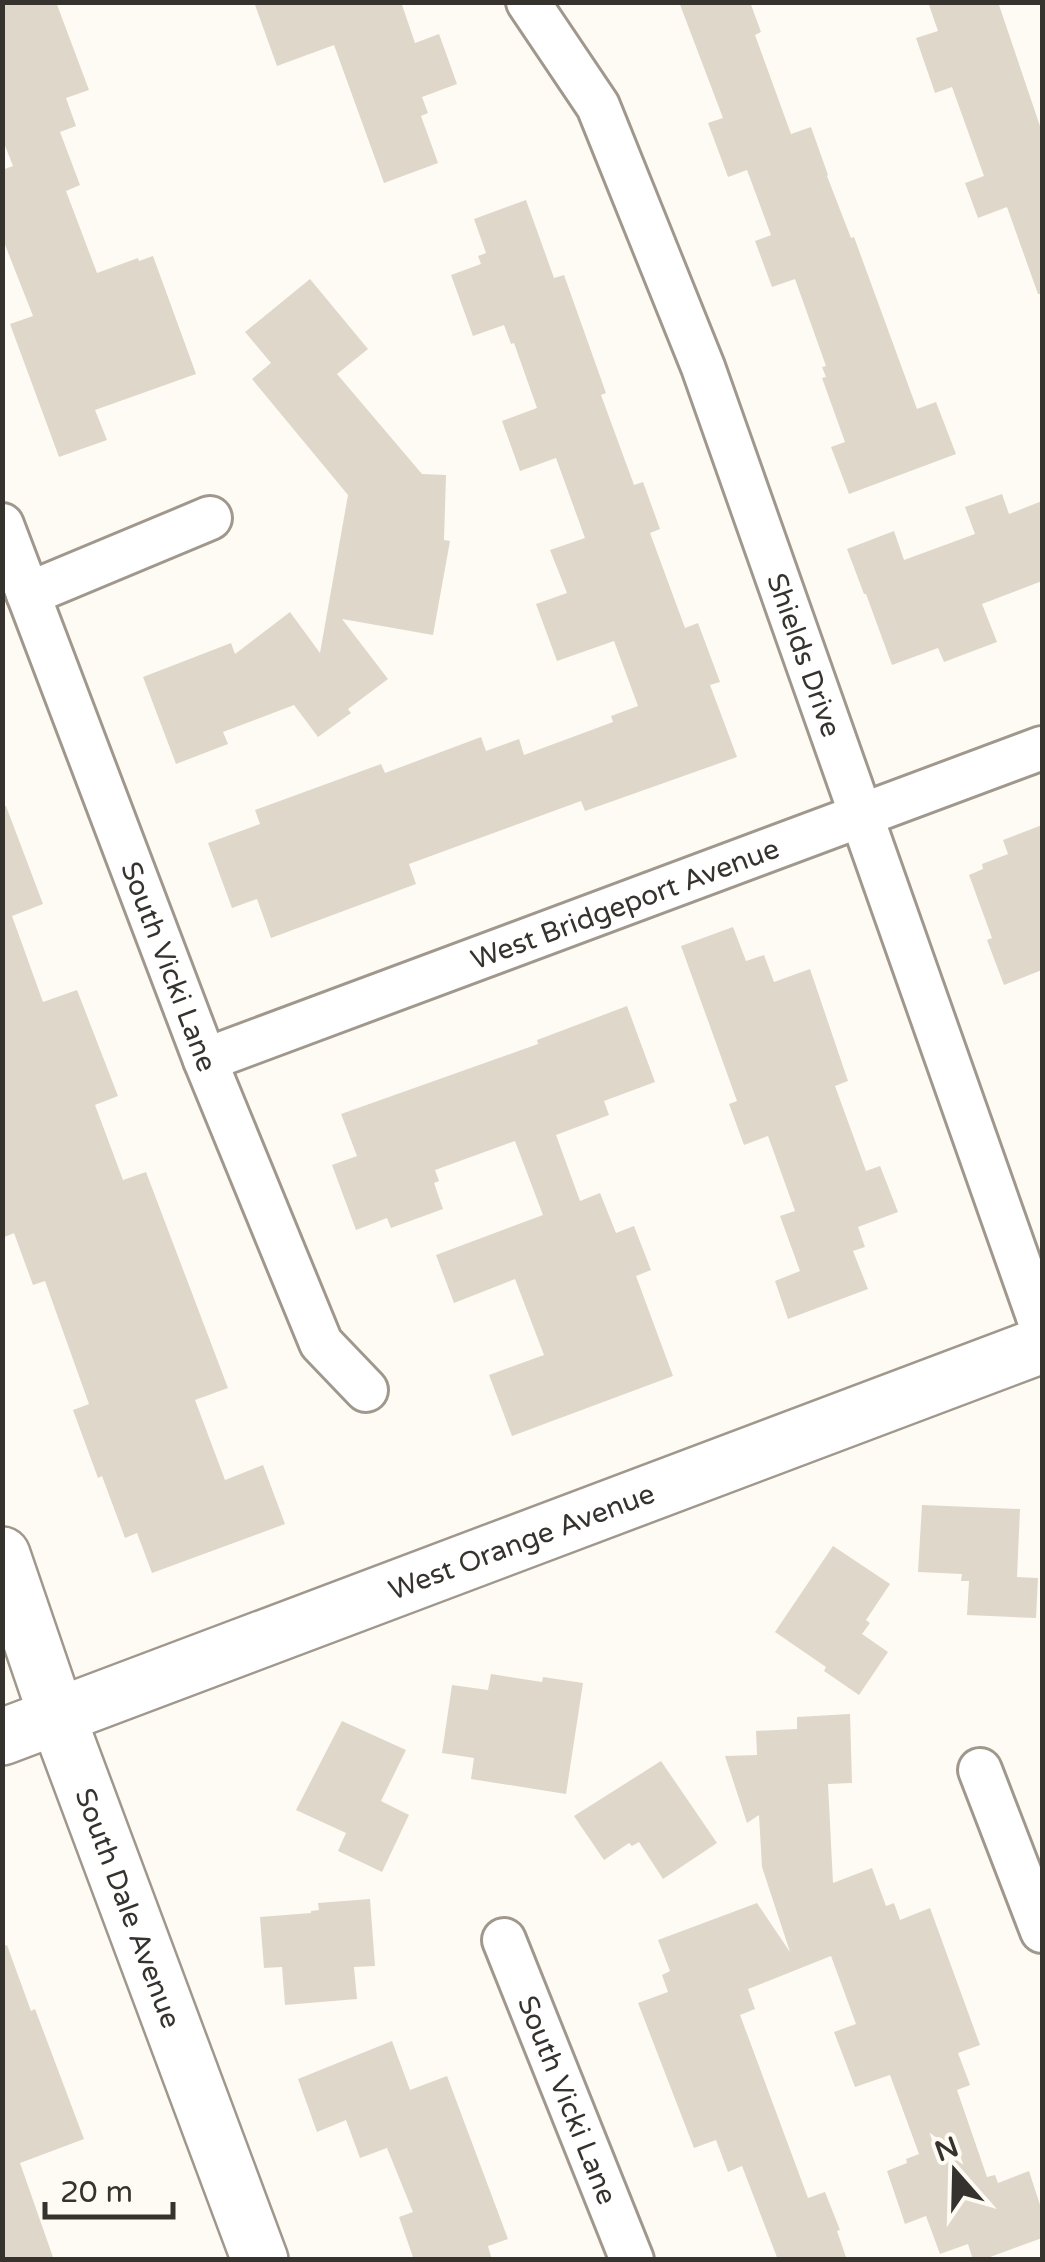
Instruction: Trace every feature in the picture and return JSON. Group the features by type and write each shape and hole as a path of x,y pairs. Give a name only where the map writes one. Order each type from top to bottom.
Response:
{"street":[{"name":"Shields Drive","path":"528,2 598,106 703,367 1042,1328"},
{"path":"28,594 210,518"},
{"name":"South Vicki Lane","path":"2,525 205,1060 321,1343 366,1390"},
{"name":"West Bridgeport Avenue","path":"205,1060 1042,748"},
{"name":"West Orange Avenue","path":"2,1737 1042,1345"},
{"name":"South Dale Avenue","path":"2,1555 57,1716 260,2260"},
{"path":"980,1770 1042,1931"},
{"name":"South Vicki Lane","path":"504,1940 632,2260"}],"building":[{"path":"2,2 56,2 89,90 66,98 76,126 60,132 80,185 66,191 97,273 153,256 196,374 95,410 107,440 59,457 10,324 33,316 2,237 2,170 13,166 2,138"},
{"path":"254,2 401,2 415,43 439,34 457,84 422,97 428,113 421,116 438,163 384,183 334,45 277,66"},
{"path":"679,2 750,2 761,32 755,35 791,134 811,127 917,409 936,402 956,454 849,494 831,447 845,442 822,378 826,377 822,367 826,366 795,279 772,287 755,241 771,235 747,170 728,177 708,123 723,118"},
{"path":"928,2 998,2 1042,132 1042,294 1038,294 1007,207 978,218 965,183 984,176 952,87 935,93 916,38 938,31"},
{"path":"526,200 554,278 564,275 634,485 643,482 660,529 650,533 685,628 698,623 720,682 710,685 737,757 585,811 581,801 409,864 416,884 271,938 257,899 232,908 208,843 260,824 255,810 381,764 385,773 481,737 486,751 519,739 524,755 613,722 611,716 638,706 614,641 557,661 536,604 567,593 550,550 585,538 556,458 520,471 502,421 537,408 504,325 473,336 451,275 481,264 478,256 486,253 474,219"},
{"path":"310,279 368,349 337,374 422,474 446,475 444,540 450,541 433,635 342,619 388,679 348,709 351,713 318,737 294,705 223,732 228,744 176,764 143,677 231,643 235,654 290,612 320,653 348,495 252,379 271,363 245,332"},
{"path":"1002,494 1009,514 1042,501 1042,581 982,604 997,642 944,662 938,648 892,665 847,549 894,531 904,560 975,534 965,507"},
{"path":"6,806 43,904 12,916 43,1002 77,990 118,1096 95,1105 123,1180 146,1172 228,1388 195,1400 225,1480 263,1465 285,1524 152,1573 137,1533 125,1538 73,1410 89,1404 45,1281 33,1285 14,1233 2,1238 2,807"},
{"path":"1042,825 1042,970 1004,985 969,875 983,869 982,864 1008,854 1003,840"},
{"path":"733,927 746,961 764,955 774,982 810,969 848,1081 835,1086 866,1171 880,1166 898,1212 858,1227 865,1247 853,1251 868,1289 788,1319 775,1281 800,1271 780,1216 795,1211 768,1136 744,1145 729,1104 737,1101 681,946"},
{"path":"627,1006 655,1082 604,1101 609,1115 556,1135 580,1201 600,1193 616,1233 634,1226 651,1270 636,1276 673,1376 512,1436 489,1375 544,1355 515,1279 454,1303 436,1255 543,1215 515,1141 435,1170 439,1181 434,1183 443,1209 391,1228 387,1218 356,1230 332,1165 357,1156 341,1114 538,1044 537,1040"},
{"path":"922,1505 1020,1509 1017,1577 1038,1578 1036,1618 967,1615 969,1581 961,1581 962,1574 918,1572"},
{"path":"833,1546 890,1584 866,1620 870,1623 862,1634 888,1652 859,1695 775,1632"},
{"path":"491,1674 583,1683 566,1794 471,1779 474,1758 442,1753 452,1685 488,1690"},
{"path":"850,1714 852,1783 828,1784 833,1883 872,1868 886,1906 894,1903 900,1920 930,1908 980,2045 958,2053 970,2085 957,2090 987,2177 995,2175 998,2183 1029,2171 1042,2211 1042,2238 982,2260 973,2260 968,2244 940,2254 926,2216 905,2224 887,2171 919,2154 890,2075 855,2087 834,2032 856,2024 831,1956 748,1989 755,2009 740,2015 808,2198 825,2192 847,2260 778,2260 742,2166 728,2172 716,2140 694,2148 638,2003 668,1992 662,1975 670,1971 658,1940 757,1903 790,1952 762,1867 759,1815 747,1823 725,1756 757,1755 756,1731 797,1729 797,1717"},
{"path":"342,1721 406,1750 381,1801 409,1815 382,1872 338,1851 346,1833 296,1810"},
{"path":"661,1761 717,1843 663,1879 639,1842 632,1846 629,1843 604,1860 574,1816"},
{"path":"370,1899 375,1966 354,1967 357,1999 285,2005 282,1967 264,1968 260,1917 311,1913 319,1910 318,1903"},
{"path":"7,1945 84,2139 20,2163 54,2260 2,2260 2,1946"},
{"path":"392,2041 410,2090 447,2076 508,2239 488,2246 492,2260 414,2260 399,2217 413,2212 387,2148 360,2158 346,2120 317,2132 298,2079"}]}
